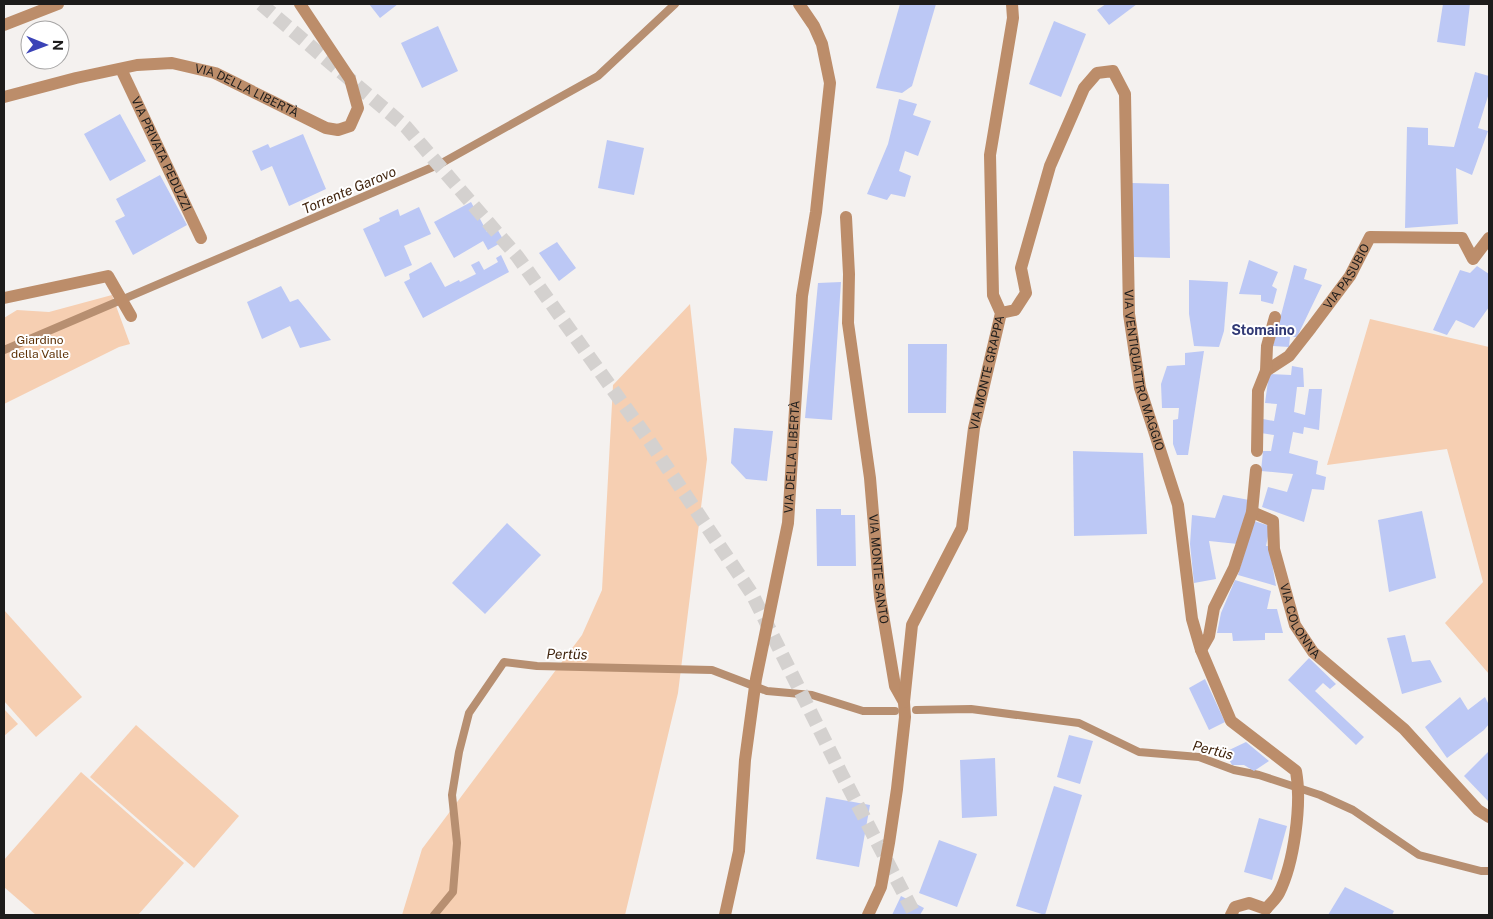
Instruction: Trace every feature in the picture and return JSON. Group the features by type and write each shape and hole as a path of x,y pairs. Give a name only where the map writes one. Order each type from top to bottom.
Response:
{"street":[{"path":"4,25 58,4"},
{"name":"VIA DELLA LIBERTÀ","path":"4,97 76,78 137,65 172,63 215,73 326,128 338,130 350,126 358,108 350,79 300,4"},
{"name":"VIA DELLA LIBERTÀ","path":"725,915 739,851 745,760 756,679 788,523 802,296 816,212 830,83 822,44 814,26 799,4"},
{"name":"VIA MONTE GRAPPA","path":"904,702 912,625 962,528 974,428 1001,313 993,295 990,155 1012,18 1012,4"},
{"name":"VIA PRIVATA PEDUZZI","path":"121,69 201,238"},
{"name":"VIA VENTIQUATTRO MAGGIO","path":"1001,313 1015,310 1026,294 1021,268 1050,166 1084,88 1097,73 1113,71 1125,94 1129,314 1140,388 1178,504 1192,619 1202,650 1231,721 1296,771 1298,797 1291,855 1278,894 1266,912"},
{"name":"VIA MONTE SANTO","path":"846,217 849,274 848,323 870,478 880,596 895,686 904,702 905,717 897,789 881,887 868,915"},
{"name":"VIA PASUBIO","path":"1266,370 1289,356 1311,328 1350,276 1370,237 1462,238 1474,259 1489,238"},
{"path":"4,298 108,276 131,316"},
{"path":"1257,451 1258,391 1266,370 1267,346 1275,317"},
{"path":"1202,650 1209,636 1214,608 1234,568 1252,512 1256,470"},
{"name":"VIA COLONNA","path":"1252,512 1273,521 1274,549 1295,625 1313,652 1404,729 1478,810 1489,816"},
{"path":"1231,915 1235,907 1249,904 1266,912"}],"green space":[{"name":"Giardino della Valle","path":"112,295 130,344 119,347 4,404 4,318 17,310 49,312"},
{"path":"690,304 707,459 678,693 625,915 402,915 422,849 582,635 602,590 613,385"},
{"path":"1370,319 1489,347 1489,674 1445,623 1483,582 1447,449 1327,465"},
{"path":"4,610 82,697 36,737 4,701"},
{"path":"4,709 18,724 4,736"},
{"path":"136,725 239,816 194,868 90,777"},
{"path":"81,772 184,863 138,915 36,915 4,887 4,860"}],"building":[{"path":"369,4 398,4 380,18"},
{"path":"900,4 936,4 912,86 902,93 876,88"},
{"path":"1106,4 1137,4 1109,25 1097,10"},
{"path":"1443,4 1470,4 1465,46 1437,42"},
{"path":"1054,21 1086,34 1061,97 1029,84"},
{"path":"438,26 458,71 422,88 401,43"},
{"path":"1475,72 1489,76 1489,93 1478,128 1488,131 1472,175 1456,168 1458,224 1405,228 1407,127 1428,128 1428,145 1454,147"},
{"path":"899,99 917,104 913,115 931,121 918,156 905,151 899,171 911,176 905,197 891,194 887,200 867,194 888,144"},
{"path":"120,114 146,161 110,181 84,134"},
{"path":"303,134 326,189 289,206 272,166 261,171 252,151 268,144 270,148"},
{"path":"607,140 644,148 634,195 598,188"},
{"path":"160,175 187,225 133,255 115,221 125,216 116,199"},
{"path":"1132,183 1169,184 1170,258 1134,257"},
{"path":"471,202 487,232 496,227 504,241 488,250 483,241 454,258 434,222"},
{"path":"419,207 431,234 404,246 412,265 385,277 363,229 380,221 379,218 398,209 400,216"},
{"path":"557,242 576,268 559,281 539,253"},
{"path":"501,255 509,272 423,318 404,282 410,279 409,274 431,262 445,287 476,274 471,265 479,261 484,270 498,262 496,258"},
{"path":"1249,260 1278,272 1272,286 1277,289 1273,304 1261,301 1261,295 1239,294"},
{"path":"1294,265 1307,269 1304,279 1322,285 1297,337 1290,337 1289,347 1273,346"},
{"path":"1477,266 1489,274 1489,307 1474,328 1456,320 1447,335 1433,330 1460,270 1470,273"},
{"path":"1189,280 1228,282 1224,331 1219,347 1194,346 1189,314"},
{"path":"841,282 832,420 805,418 818,283"},
{"path":"281,286 290,302 298,299 331,340 300,348 290,326 262,339 247,302"},
{"path":"908,344 947,344 946,413 908,413"},
{"path":"1204,351 1188,455 1177,455 1173,444 1173,420 1178,419 1179,408 1162,408 1161,384 1167,366 1185,365 1185,353"},
{"path":"1292,366 1303,368 1304,387 1297,387 1294,412 1305,415 1309,389 1322,389 1319,430 1304,427 1303,434 1293,432 1289,453 1318,461 1316,474 1326,477 1324,490 1312,489 1304,522 1262,507 1268,487 1287,492 1293,474 1261,471 1263,451 1271,451 1274,435 1261,433 1263,419 1274,421 1277,404 1265,403 1269,374 1291,375"},
{"path":"734,428 773,431 767,481 746,479 731,463"},
{"path":"1073,451 1143,453 1147,534 1074,536"},
{"path":"1223,495 1249,500 1238,544 1209,541 1216,579 1194,583 1190,544 1192,515 1215,518"},
{"path":"816,509 841,509 841,515 855,515 856,566 817,566"},
{"path":"1422,511 1436,578 1389,592 1378,520"},
{"path":"1254,521 1270,526 1266,546 1269,546 1276,586 1238,575"},
{"path":"507,523 541,555 485,614 452,583"},
{"path":"1235,580 1271,591 1267,609 1277,609 1283,633 1265,633 1265,640 1233,641 1232,633 1217,633 1221,613"},
{"path":"1405,635 1412,662 1430,660 1442,682 1402,694 1387,638"},
{"path":"1309,658 1336,684 1330,689 1323,683 1315,691 1364,737 1356,745 1288,680"},
{"path":"1205,679 1225,722 1209,730 1189,688"},
{"path":"1460,697 1468,710 1485,697 1489,705 1489,724 1484,730 1447,758 1425,727"},
{"path":"1069,735 1093,741 1080,784 1057,777"},
{"path":"1246,742 1269,761 1254,771 1244,765 1232,765 1225,752"},
{"path":"1489,751 1489,802 1464,776"},
{"path":"995,758 997,816 962,818 960,760"},
{"path":"1054,786 1082,795 1045,915 1016,906"},
{"path":"826,797 870,805 859,867 816,859"},
{"path":"1259,818 1287,826 1272,880 1244,872"},
{"path":"939,840 977,854 957,907 919,893"},
{"path":"1345,887 1394,911 1392,915 1328,915"},
{"path":"901,896 924,908 920,915 892,915"}],"waterway":[{"name":"Torrente Garovo","path":"4,350 440,164 598,76 675,4"},
{"name":"Pertüs","path":"434,915 453,892 457,843 452,795 459,752 469,713 504,662 537,666 712,670 767,691 812,695 863,711 895,711"},
{"name":"Pertüs","path":"916,710 971,709 1079,723 1139,752 1199,757 1234,770 1259,775 1320,795 1353,810 1419,855 1481,871 1489,871"}],"tunnel":[{"path":"261,4 406,127 517,256 646,436 752,594 841,773 915,915"}],"district":[{"name":"Stomaino","path":"1263,330"}]}
